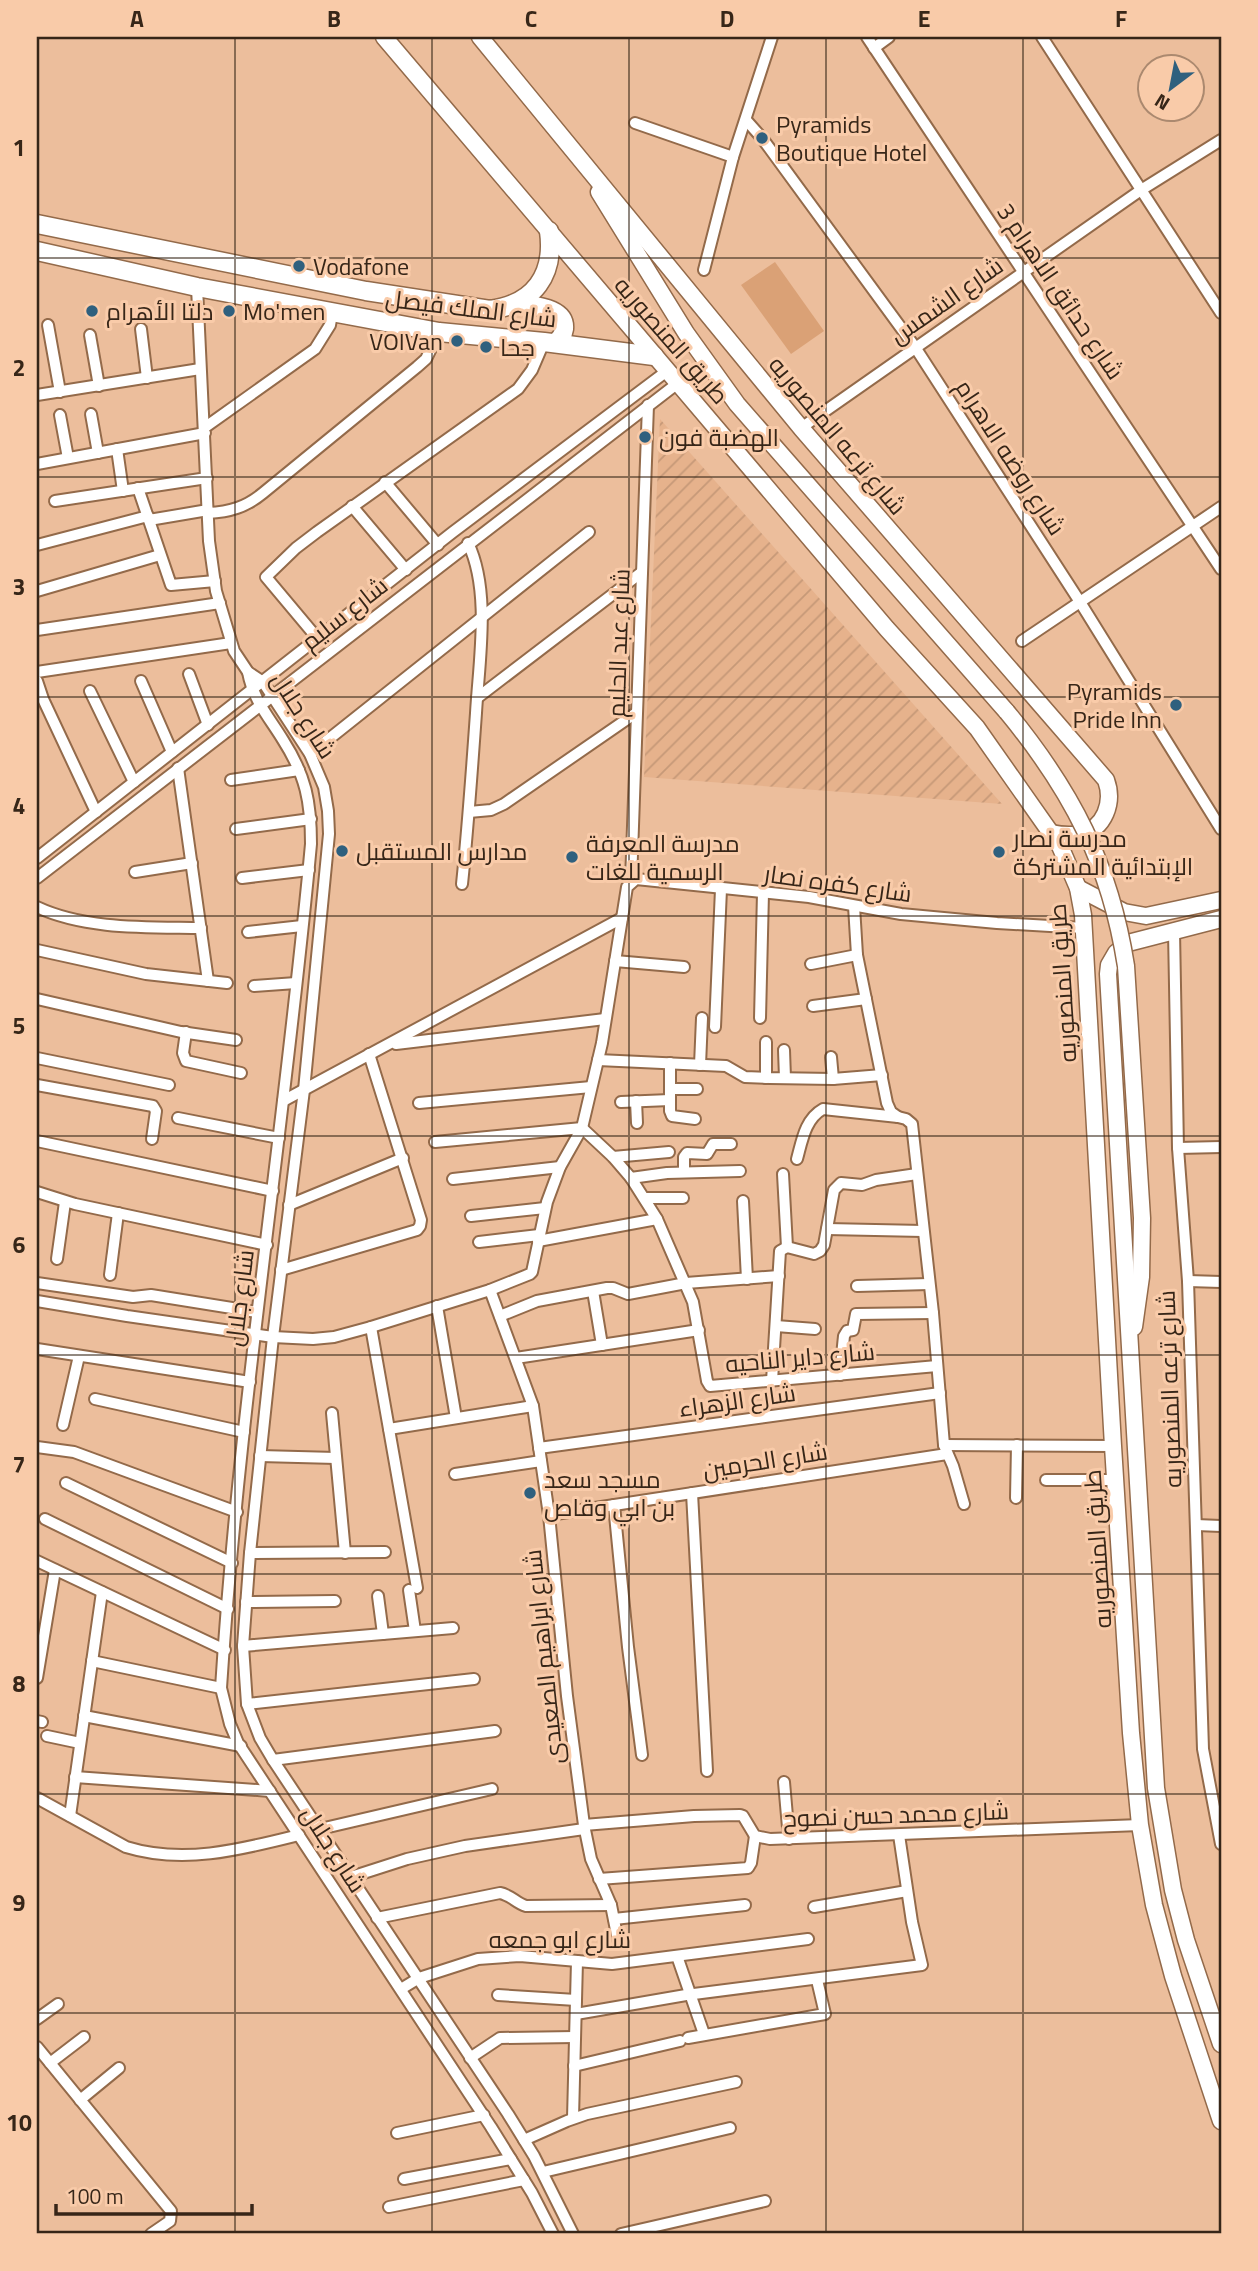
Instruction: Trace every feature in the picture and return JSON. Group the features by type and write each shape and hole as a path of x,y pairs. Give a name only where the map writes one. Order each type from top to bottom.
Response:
{"main road":[{"name":"طريق المنصوريه","path":"384,37 887,629 978,727 1067,860 1078,888 1084,928 1113,1446 1131,1733 1140,1825 1154,1905 1173,1976 1221,2120"},
{"name":"شارع ترعه المنصوريه","path":"480,37 801,428 1106,780 1109,803 1104,818 1098,824 1077,835 1051,833"},
{"path":"590,170 605,204 686,333 737,404 1024,734 1057,780 1085,828 1115,907 1126,966 1142,1218 1141,1277 1129,1354"},
{"name":"شارع الملك فيصل","path":"37,224 366,291 490,310 518,303 529,295 546,272 550,259 549,231"},
{"name":"شارع الملك فيصل","path":"37,251 332,314 439,332 654,356"},
{"path":"518,303 558,314 564,323 564,332 549,343"},
{"path":"1078,888 1124,912 1146,916 1221,900"},
{"name":"طريق المنصوريه","path":"1221,919 1128,943 1121,947 1111,960 1108,974 1156,1788 1173,1890 1186,1940 1221,2045"}],"street":[{"path":"704,270 733,157 772,37"},
{"name":"شارع حدائق الاهرام 3","path":"867,37 1221,569"},
{"path":"874,48 889,37"},
{"path":"1042,37 1221,313"},
{"name":"شارع روضه الاهرام","path":"746,120 915,347 1080,602 1221,829"},
{"path":"635,123 733,157"},
{"name":"شارع الشمس","path":"801,428 1142,190 1221,140"},
{"path":"197,287 209,541 215,581 231,643 248,672"},
{"path":"37,464 204,430 315,349 330,325 332,314"},
{"path":"48,325 60,392"},
{"path":"141,329 147,377"},
{"path":"37,545 148,518 238,509 263,493 417,367 426,359 439,332"},
{"path":"90,335 99,386"},
{"path":"318,639 266,577 296,548 352,506 518,388 549,343"},
{"path":"37,395 200,369"},
{"name":"شارع سليم","path":"37,878 648,405 673,377"},
{"name":"شارع سليم","path":"38,855 438,545 673,377"},
{"name":"شارع عبد الحليم","path":"631,882 648,405"},
{"path":"91,414 98,453"},
{"path":"60,415 68,458"},
{"path":"117,449 123,491"},
{"path":"55,500 206,478"},
{"path":"385,482 438,545"},
{"path":"138,488 172,585 215,581"},
{"path":"352,506 406,570"},
{"path":"1022,641 1221,507"},
{"path":"310,754 589,533"},
{"path":"462,884 481,618 479,573 468,543"},
{"path":"37,591 160,555"},
{"path":"477,698 642,572"},
{"path":"37,630 220,603"},
{"path":"37,672 231,643"},
{"name":"شارع جلال","path":"248,672 263,682 310,754 324,788 329,834 304,1090 272,1337 250,1553 243,1646 247,1704 260,1738 273,1759 524,2140 573,2234"},
{"name":"شارع جلال","path":"248,672 251,691 305,782 311,819 309,870 267,1245 254,1335 221,1688 230,1724 241,1746 484,2115 553,2234"},
{"path":"189,674 208,725"},
{"path":"37,681 96,812"},
{"path":"141,681 172,752"},
{"path":"90,691 134,782"},
{"path":"469,812 484,812 504,804 636,713"},
{"path":"178,768 208,981"},
{"path":"231,780 299,770"},
{"path":"236,829 311,819"},
{"path":"135,872 192,863"},
{"path":"242,878 309,870"},
{"name":"شارع كفره نصار","path":"631,882 642,878 809,897 901,914 1084,928"},
{"path":"37,1301 254,1335 313,1339 334,1337 371,1327 490,1290 530,1274 545,1208 560,1167 582,1128 598,1060 627,887 631,882"},
{"path":"715,1027 721,889"},
{"path":"760,1018 764,892"},
{"path":"855,906 857,955 887,1103 891,1112 898,1117"},
{"path":"37,907 62,916 94,922 201,928"},
{"path":"282,1101 622,918"},
{"path":"248,932 302,926"},
{"name":"شارع ترعه المنصوريه","path":"1174,931 1178,1148 1188,1282 1203,1749 1221,1844"},
{"path":"37,950 146,974 227,983"},
{"path":"811,964 857,955"},
{"path":"615,961 684,967"},
{"path":"254,986 296,983"},
{"path":"37,999 186,1032 236,1040"},
{"path":"813,1006 866,999"},
{"path":"701,1065 702,1018"},
{"path":"388,1045 605,1019"},
{"path":"186,1032 183,1053 186,1061 241,1073"},
{"path":"766,1042 766,1078"},
{"path":"784,1050 785,1078"},
{"path":"281,1270 417,1230 421,1226 369,1055"},
{"path":"831,1057 833,1079"},
{"path":"37,1058 169,1085"},
{"path":"598,1060 726,1066 740,1075 766,1078 833,1079 882,1075"},
{"path":"670,1063 672,1116 695,1119"},
{"path":"37,1085 153,1106 156,1111 152,1139"},
{"path":"419,1103 591,1087"},
{"path":"621,1102 697,1089"},
{"path":"636,1101 637,1123"},
{"path":"797,1159 808,1126 814,1115 823,1109 898,1117 912,1124 945,1449 964,1504"},
{"path":"178,1118 279,1138"},
{"path":"435,1142 582,1128"},
{"name":"شارع داير الناحيه","path":"582,1128 631,1178 657,1219 693,1302 709,1386 937,1366"},
{"path":"37,1141 273,1191"},
{"path":"684,1172 684,1157 687,1153 707,1154 713,1144 731,1144"},
{"path":"1178,1148 1221,1147"},
{"path":"613,1157 668,1152"},
{"path":"289,1205 402,1158"},
{"path":"453,1179 560,1167"},
{"path":"631,1178 652,1174 740,1171"},
{"path":"783,1174 787,1247"},
{"path":"772,1381 780,1251 787,1247 814,1254 820,1251 824,1245 834,1190 841,1183 862,1185 876,1180 917,1174"},
{"path":"37,1192 65,1202 267,1245"},
{"path":"645,1198 683,1198"},
{"path":"743,1201 747,1279"},
{"path":"57,1259 65,1202"},
{"path":"471,1216 545,1208"},
{"path":"110,1275 118,1213"},
{"path":"479,1242 538,1238 657,1219"},
{"path":"827,1229 923,1231"},
{"path":"500,1316 537,1301 612,1288 628,1294 686,1283 779,1276"},
{"path":"1188,1282 1221,1282"},
{"path":"37,1283 257,1312"},
{"path":"857,1286 929,1284"},
{"name":"شارع ابراهيم الصعيدى","path":"490,1290 533,1406 549,1515 567,1696 584,1827 591,1858 611,1905 618,1940"},
{"path":"593,1291 602,1345"},
{"path":"437,1306 456,1419"},
{"path":"840,1375 844,1336 847,1331 853,1331 855,1328 856,1314 933,1313"},
{"path":"776,1326 816,1329"},
{"path":"371,1327 413,1589 415,1631"},
{"path":"516,1358 699,1330"},
{"path":"37,1349 250,1382"},
{"path":"63,1425 79,1356"},
{"name":"شارع الزهراء","path":"539,1448 940,1393"},
{"path":"95,1399 244,1432"},
{"path":"389,1429 533,1406"},
{"path":"332,1413 345,1553"},
{"path":"1016,1498 1017,1446"},
{"name":"شارع الحرمين","path":"549,1515 945,1449 1113,1446"},
{"path":"37,1447 74,1452 237,1512"},
{"path":"260,1456 336,1458"},
{"path":"455,1474 541,1461"},
{"path":"1046,1480 1116,1480"},
{"path":"66,1483 232,1563"},
{"path":"692,1493 707,1771"},
{"path":"614,1505 642,1755"},
{"path":"45,1519 228,1609"},
{"path":"1196,1525 1221,1526"},
{"path":"250,1553 385,1552"},
{"path":"37,1561 225,1650"},
{"path":"37,1678 55,1570"},
{"path":"70,1816 102,1592"},
{"path":"377,1596 383,1634"},
{"path":"246,1602 335,1601"},
{"path":"243,1646 453,1628"},
{"path":"92,1661 221,1688"},
{"path":"247,1704 474,1679"},
{"path":"84,1716 241,1746"},
{"path":"273,1759 495,1731"},
{"path":"47,1737 80,1743"},
{"path":"75,1777 270,1791"},
{"path":"784,1782 789,1839"},
{"path":"320,1829 492,1789"},
{"path":"37,1798 126,1847 142,1852 212,1854 299,1835"},
{"name":"شارع محمد حسن نصوح","path":"351,1877 465,1846 584,1827 694,1816 743,1816 755,1836 763,1839 1140,1825"},
{"path":"576,2014 690,1995 922,1965 899,1835"},
{"path":"599,1878 748,1868 755,1836"},
{"path":"814,1906 907,1891"},
{"path":"377,1918 500,1893 508,1894 519,1904 526,1906 611,1905"},
{"path":"614,1919 746,1905"},
{"name":"شارع ابو جمعه","path":"401,1989 419,1978 478,1959 520,1956 612,1964 808,1939"},
{"path":"677,1956 704,2034"},
{"path":"573,2118 577,1961"},
{"path":"574,2066 704,2034 825,2014 817,1980"},
{"path":"498,1995 576,2000"},
{"path":"37,2019 58,2004"},
{"path":"50,2063 83,2036"},
{"path":"470,2058 500,2038 575,2036"},
{"path":"37,2047 171,2211 170,2221 151,2234"},
{"path":"80,2100 119,2067"},
{"path":"524,2140 573,2118 736,2082"},
{"path":"397,2133 484,2115"},
{"path":"543,2172 730,2128"},
{"path":"404,2179 511,2159"},
{"path":"389,2207 524,2180"},
{"path":"621,2234 765,2201"}],"shaded area":[{"path":"775,262 824,331 791,354 741,285"},
{"path":"660,419 1002,804 644,777"}],"place":[{"name":"Pyramids Boutique Hotel","path":"762,138"},
{"name":"Vodafone","path":"299,266"},
{"name":"دلتا الأهرام","path":"92,311"},
{"name":"Mo'men","path":"229,311"},
{"name":"VOIVan","path":"457,341"},
{"name":"جحا","path":"486,347"},
{"name":"الهضبة فون","path":"645,437"},
{"name":"Pyramids Pride Inn","path":"1176,705"},
{"name":"مدارس المستقبل","path":"342,851"},
{"name":"مدرسة نصار الإبتدائية المشتركة","path":"999,852"},
{"name":"مدرسة المعرفة الرسمية للغات","path":"572,857"},
{"name":"مسجد سعد بن ابي وقاص","path":"530,1493"}]}
